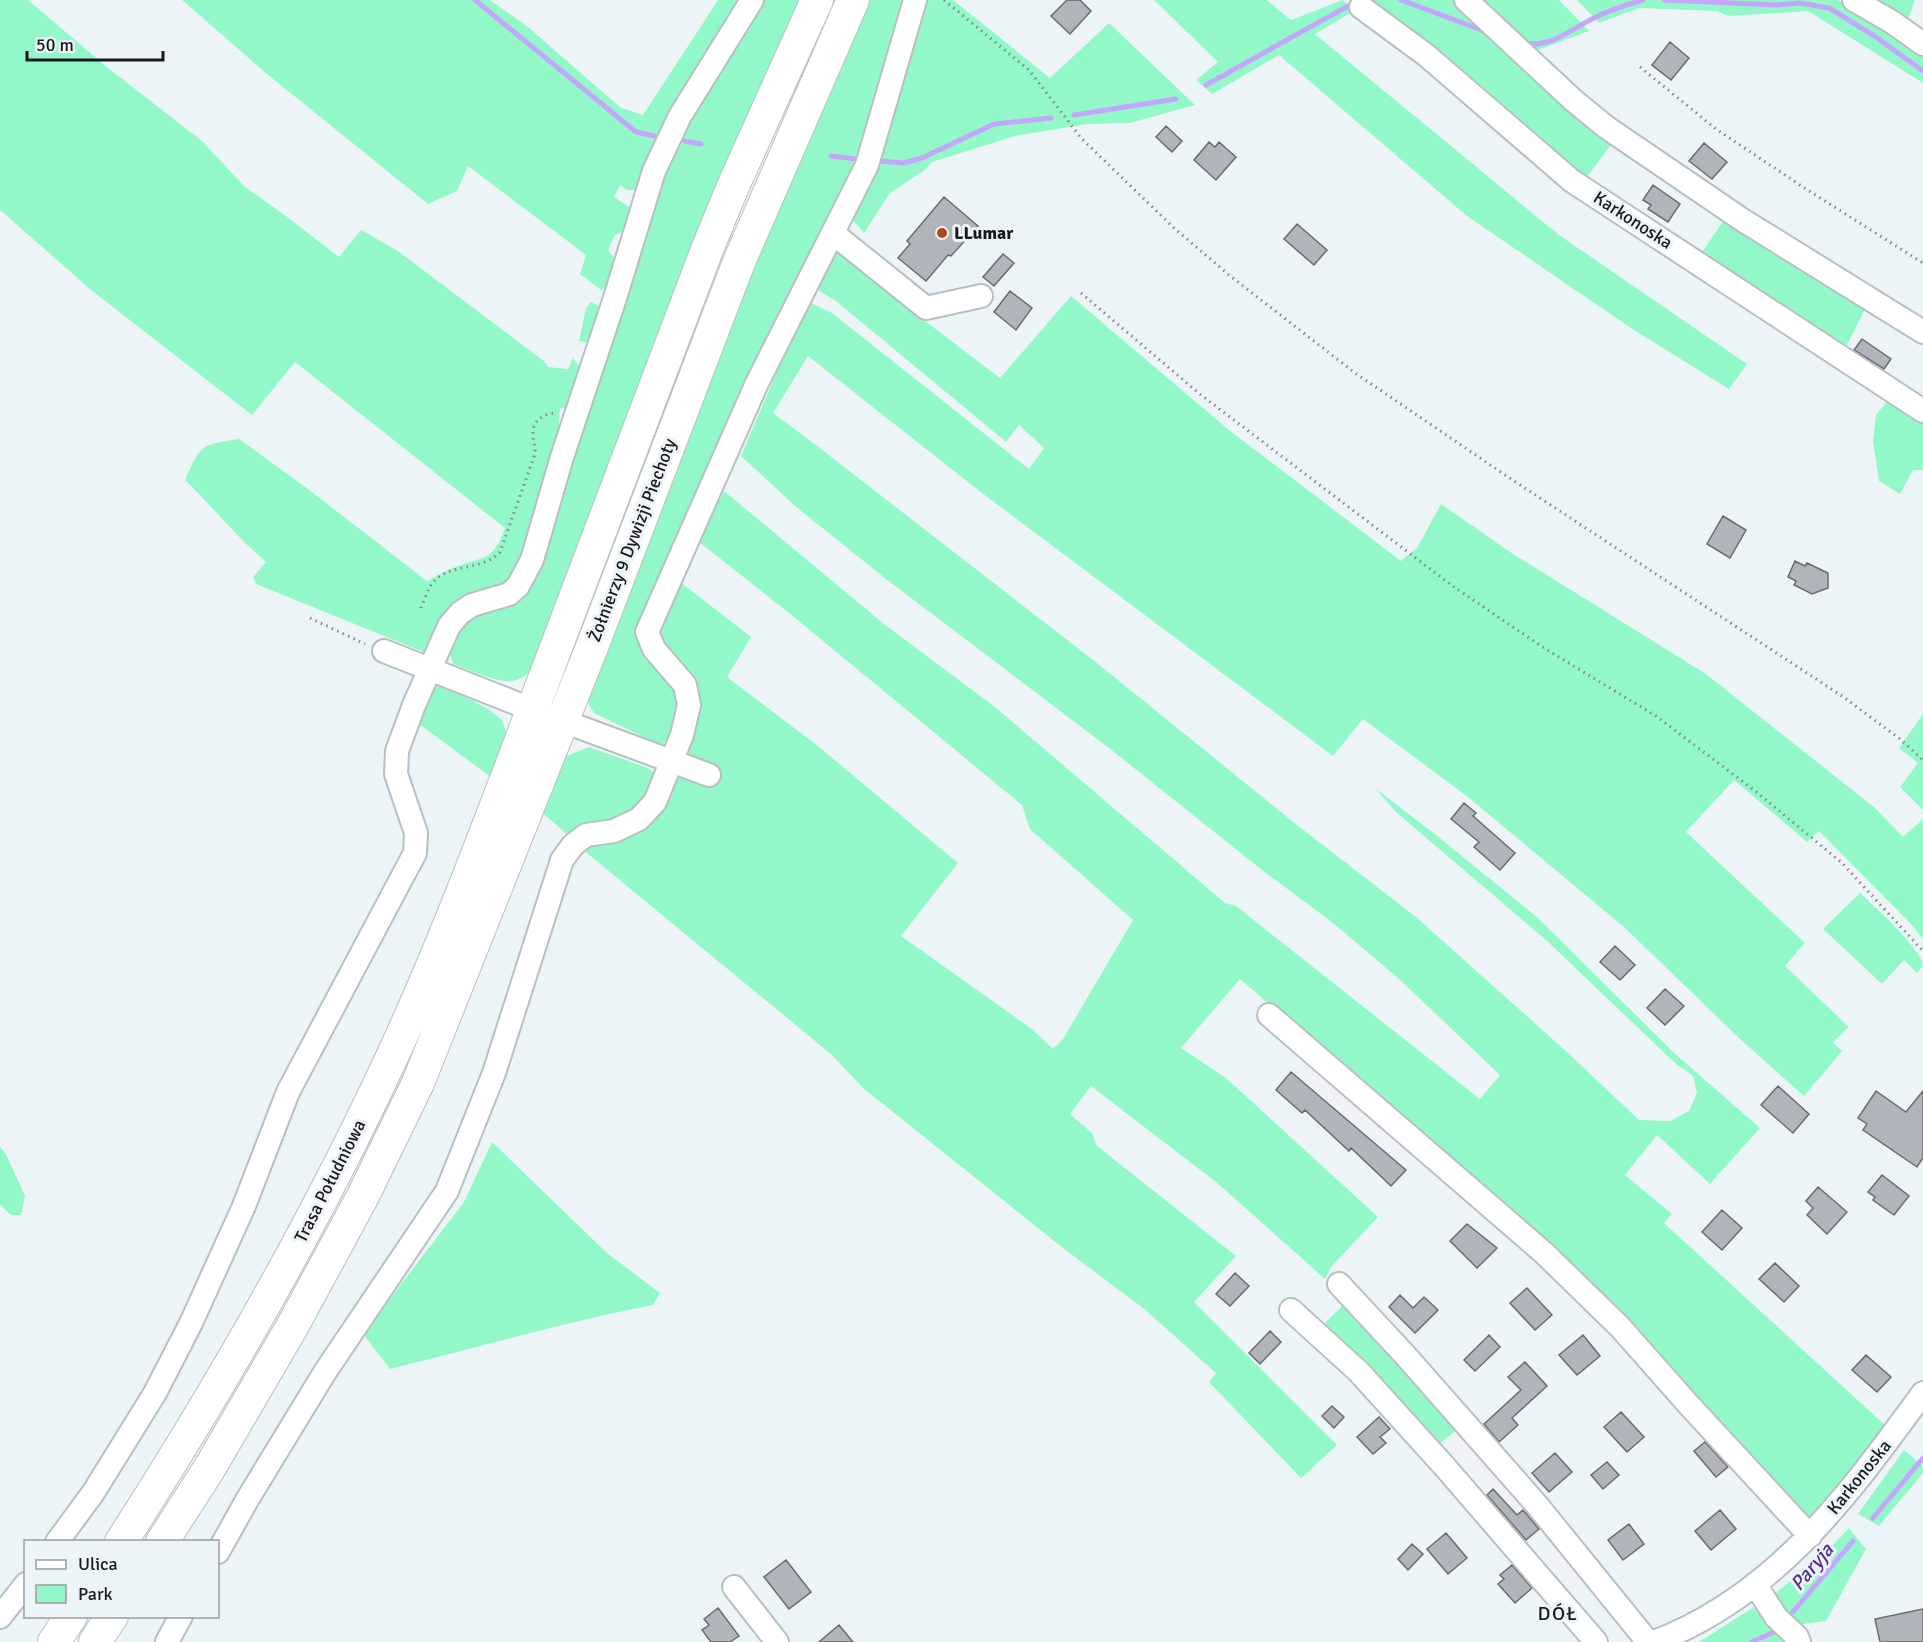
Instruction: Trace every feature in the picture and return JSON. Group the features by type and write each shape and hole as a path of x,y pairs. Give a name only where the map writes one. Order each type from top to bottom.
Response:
{"highway":[{"name":"Żołnierzy 9 Dywizji Piechoty","path":"498,801 712,236 817,0"},
{"name":"Żołnierzy 9 Dywizji Piechoty","path":"418,1083 563,720 739,262 853,0"},
{"name":"Trasa Południowa","path":"122,1540 250,1331 331,1182 402,1034 498,801"},
{"name":"Trasa Południowa","path":"163,1540 209,1469 292,1327 363,1196 418,1083"},
{"path":"54,1642 70,1618"},
{"path":"94,1642 111,1618"}],"street":[{"path":"58,1540 93,1492 148,1403 186,1333 244,1206 288,1092 415,852 416,833 396,774 397,751 414,705 449,626 460,613 472,605 509,594 524,578 532,560 654,171 680,116 752,0"},
{"path":"219,1550 325,1372 447,1191 494,1073 562,861 573,845 586,835 614,831 639,819 655,802 682,735 689,705 685,685 654,649 647,632 757,383 867,165 915,0"},
{"path":"1466,0 1573,100 1606,127 1741,219 1923,332"},
{"path":"1854,0 1892,22 1923,44"},
{"name":"Karkonoska","path":"1361,7 1426,55 1572,181 1923,411"},
{"path":"834,234 926,308 981,296"},
{"path":"384,651 533,710 709,775"},
{"path":"1269,1015 1560,1268 1620,1327 1810,1536"},
{"path":"1339,1284 1537,1505 1648,1642"},
{"path":"1291,1311 1359,1372 1445,1467 1596,1642"},
{"name":"Karkonoska","path":"1662,1639 1702,1619 1755,1584 1810,1536 1869,1467 1923,1394"},
{"path":"1755,1584 1776,1617 1797,1636 1799,1642"},
{"path":"0,1617 24,1587"},
{"path":"734,1587 777,1642"},
{"path":"167,1642 180,1618"}],"path":[{"path":"944,0 1029,70 1081,138 1174,228 1247,289 1355,373 1521,486 1842,696 1900,739 1923,760"},
{"path":"1640,67 1725,135 1923,263"},
{"path":"1081,293 1202,395 1445,581 1544,648 1656,716 1754,790 1842,863 1923,951"},
{"path":"421,608 432,585 443,574 490,560 500,552 535,454 536,446 532,432 534,424 540,418 554,412 576,416"},
{"path":"310,618 384,651"}],"green space":[{"path":"0,0 28,0 108,68 202,141 245,187 339,257 361,230 398,251 544,361 548,367 568,369 573,358 580,367 569,409 560,408 559,423 565,428 520,570 426,653 256,584 253,577 266,562 185,480 199,453 209,445 239,439 427,581 491,553 501,539 505,528 295,362 252,415 91,290 0,210"},
{"path":"182,0 490,0 528,27 621,108 643,115 718,0 743,0 708,49 668,118 638,190 627,190 620,185 614,197 631,208 625,231 615,235 608,250 616,260 608,286 601,290 580,274 586,255 468,166 457,191 428,204 267,74"},
{"path":"759,0 802,0 534,669 519,679 507,681 453,664 448,648 457,629 476,614 522,596 534,580 536,567 668,154"},
{"path":"863,0 907,0 839,204 644,647 675,692 678,704 672,734 662,746 594,713 585,693 733,312"},
{"path":"953,0 1050,78 1109,23 1195,105 1130,123 1087,124 1015,136 932,162 926,169 890,193 864,233 853,220 893,117 921,1"},
{"path":"1154,0 1267,0 1291,20 1343,0 1354,11 1315,34 1559,235 1747,364 1729,389 1634,330 1467,216 1279,55 1212,94 1196,80 1218,62"},
{"path":"1363,0 1457,0 1613,142 1584,181"},
{"path":"1475,0 1559,0 1589,31 1538,50 1527,50"},
{"path":"1577,0 1838,0 1923,51 1923,83 1808,11 1728,16 1717,11 1639,8 1599,23"},
{"path":"1865,0 1915,0 1907,22"},
{"path":"1726,217 1867,305 1844,351 1700,255"},
{"path":"836,247 928,314 925,321 1000,378 1071,296 1229,430 1401,561 1417,548 1441,504 1513,554 1706,674 1875,808 1903,837 1923,819 1923,939 1819,831 1807,842 1734,780 1686,832 1805,943 1785,966 1849,1027 1833,1042 1842,1051 1804,1096 1741,1040 1624,927 1468,797 1363,719 1333,756 982,493 808,356 773,413 1097,663 1297,825 1416,917 1567,1052 1639,1120 1670,1121 1689,1111 1697,1093 1693,1076 1675,1063 1547,941 1396,812 1375,788 1538,918 1673,1052 1760,1128 1710,1184 1657,1135 1625,1175 1672,1214 1664,1223 1886,1426 1812,1521 1585,1278 1240,979 1181,1048 1226,1078 1378,1217 1331,1267 1325,1279 1216,1182 1091,1086 1070,1114 1092,1133 1097,1146 1236,1256 1194,1302 1337,1445 1301,1478 1209,1382 1216,1373 1143,1308 1063,1248 863,1088 832,1055 582,849 673,779 684,778 691,735 659,628 679,581 751,637 727,677 818,746 958,863 901,936 1032,1029 1053,1049 1063,1039 1133,920 1030,829 1022,805 698,541 724,491 884,624 995,707 1225,903 1236,906 1480,1099 1500,1075 1398,978 1333,923 1262,870 1109,748 886,579 795,506 741,456 807,301 832,313 1029,469 1044,448 1019,425 1006,442 836,301 819,291 817,279"},
{"path":"591,302 602,307 591,343 579,341 586,308"},
{"path":"1889,399 1923,420 1923,470 1913,470 1900,494 1879,481 1873,441 1876,415"},
{"path":"438,686 449,688 488,709 502,720 507,736 492,778 415,721 429,691"},
{"path":"1923,714 1923,810 1900,787 1918,763 1899,748"},
{"path":"589,747 648,768 655,774 648,794 641,805 623,816 584,827 568,835 540,811 559,759"},
{"path":"1860,893 1897,928 1915,950 1923,966 1917,973 1904,960 1882,984 1823,929"},
{"path":"492,1142 607,1253 660,1293 653,1305 554,1327 390,1369 363,1334 464,1202"},
{"path":"0,1147 6,1154 25,1196 21,1215 11,1215 0,1205"},
{"path":"1347,1301 1462,1425 1435,1448 1322,1326"},
{"path":"1904,1450 1923,1466 1923,1473 1879,1526 1858,1514"},
{"path":"1849,1528 1866,1549 1826,1621 1795,1625 1788,1612 1774,1606 1771,1597 1832,1546"},
{"path":"1757,1605 1792,1642 1699,1642"}],"building":[{"path":"1067,0 1080,0 1091,11 1070,34 1051,16"},
{"path":"1670,42 1689,58 1671,80 1652,65"},
{"path":"1166,126 1182,141 1172,152 1156,137"},
{"path":"1209,142 1215,147 1219,142 1236,157 1216,180 1194,160"},
{"path":"1704,143 1727,162 1712,179 1689,161"},
{"path":"1653,185 1680,204 1668,222 1648,209 1651,205 1643,200"},
{"name":"LLumar","path":"944,197 978,226 951,256 948,255 926,281 898,258 910,244 907,241"},
{"path":"1297,224 1327,250 1314,265 1284,239"},
{"path":"1003,254 1014,263 994,286 983,277"},
{"path":"1010,291 1032,308 1016,330 994,312"},
{"path":"1862,339 1891,359 1884,369 1854,350"},
{"path":"1723,516 1746,530 1730,558 1707,544"},
{"path":"1795,561 1805,566 1807,563 1828,573 1828,588 1812,594 1794,585 1796,581 1788,577"},
{"path":"1464,803 1476,813 1473,816 1515,853 1500,870 1474,847 1479,842 1451,819"},
{"path":"1615,946 1635,965 1620,980 1600,962"},
{"path":"1665,989 1684,1006 1665,1025 1647,1008"},
{"path":"1291,1072 1406,1170 1391,1186 1351,1148 1349,1151 1305,1110 1302,1113 1276,1090"},
{"path":"1778,1086 1809,1114 1793,1133 1761,1105"},
{"path":"1876,1091 1906,1112 1923,1091 1923,1158 1917,1167 1863,1130 1867,1124 1858,1118"},
{"path":"1882,1175 1909,1196 1894,1215 1873,1200 1875,1197 1868,1192"},
{"path":"1818,1187 1847,1212 1827,1234 1807,1215 1813,1208 1806,1201"},
{"path":"1722,1210 1742,1228 1722,1250 1702,1232"},
{"path":"1467,1224 1497,1248 1477,1268 1450,1241"},
{"path":"1775,1263 1799,1286 1784,1302 1759,1279"},
{"path":"1235,1273 1249,1286 1230,1306 1216,1294"},
{"path":"1527,1288 1552,1315 1535,1330 1510,1303"},
{"path":"1400,1295 1413,1308 1424,1297 1438,1310 1415,1333 1389,1307"},
{"path":"1270,1331 1281,1342 1260,1364 1249,1353"},
{"path":"1489,1335 1500,1347 1475,1371 1464,1360"},
{"path":"1583,1335 1600,1356 1577,1375 1559,1355"},
{"path":"1866,1355 1891,1377 1877,1392 1852,1370"},
{"path":"1525,1362 1547,1386 1512,1418 1518,1425 1499,1442 1484,1424 1521,1390 1508,1377"},
{"path":"1332,1406 1344,1417 1334,1428 1322,1416"},
{"path":"1621,1412 1644,1437 1627,1452 1604,1427"},
{"path":"1379,1417 1390,1429 1380,1437 1386,1443 1373,1454 1357,1437"},
{"path":"1705,1442 1728,1467 1716,1477 1694,1451"},
{"path":"1555,1453 1572,1472 1549,1492 1532,1473"},
{"path":"1607,1462 1619,1475 1603,1489 1591,1475"},
{"path":"1493,1489 1517,1515 1523,1510 1539,1529 1526,1540 1487,1495"},
{"path":"1720,1510 1736,1529 1711,1550 1695,1531"},
{"path":"1629,1524 1644,1544 1623,1560 1608,1540"},
{"path":"1446,1533 1467,1558 1448,1574 1427,1549"},
{"path":"1412,1544 1423,1554 1408,1570 1398,1559"},
{"path":"786,1560 811,1592 789,1609 764,1577"},
{"path":"1512,1565 1532,1588 1515,1603 1498,1584 1504,1579 1500,1575"},
{"path":"718,1608 739,1636 730,1642 711,1642 702,1630 709,1625 704,1619"},
{"path":"1923,1609 1923,1642 1880,1642 1875,1619"},
{"path":"839,1625 853,1642 819,1642"}],"waterway":[{"path":"475,0 636,132 654,136"},
{"path":"1401,0 1487,32"},
{"path":"1524,43 1534,44 1552,40 1585,22 1643,0"},
{"path":"1664,0 1776,5 1800,3 1829,8 1873,35 1923,71"},
{"path":"1206,85 1357,1"},
{"path":"1074,115 1176,99"},
{"path":"880,161 904,163 922,158 994,124 1051,118"},
{"path":"685,141 701,144"},
{"path":"831,156 856,159"},
{"name":"Paryja","path":"1873,1518 1923,1458"},
{"name":"Paryja","path":"1793,1612 1853,1541"},
{"name":"Paryja","path":"1752,1642 1776,1631"}],"place":[{"name":"LLumar","path":"942,233"}],"district":[{"name":"DÓŁ","path":"1558,1613"}]}
